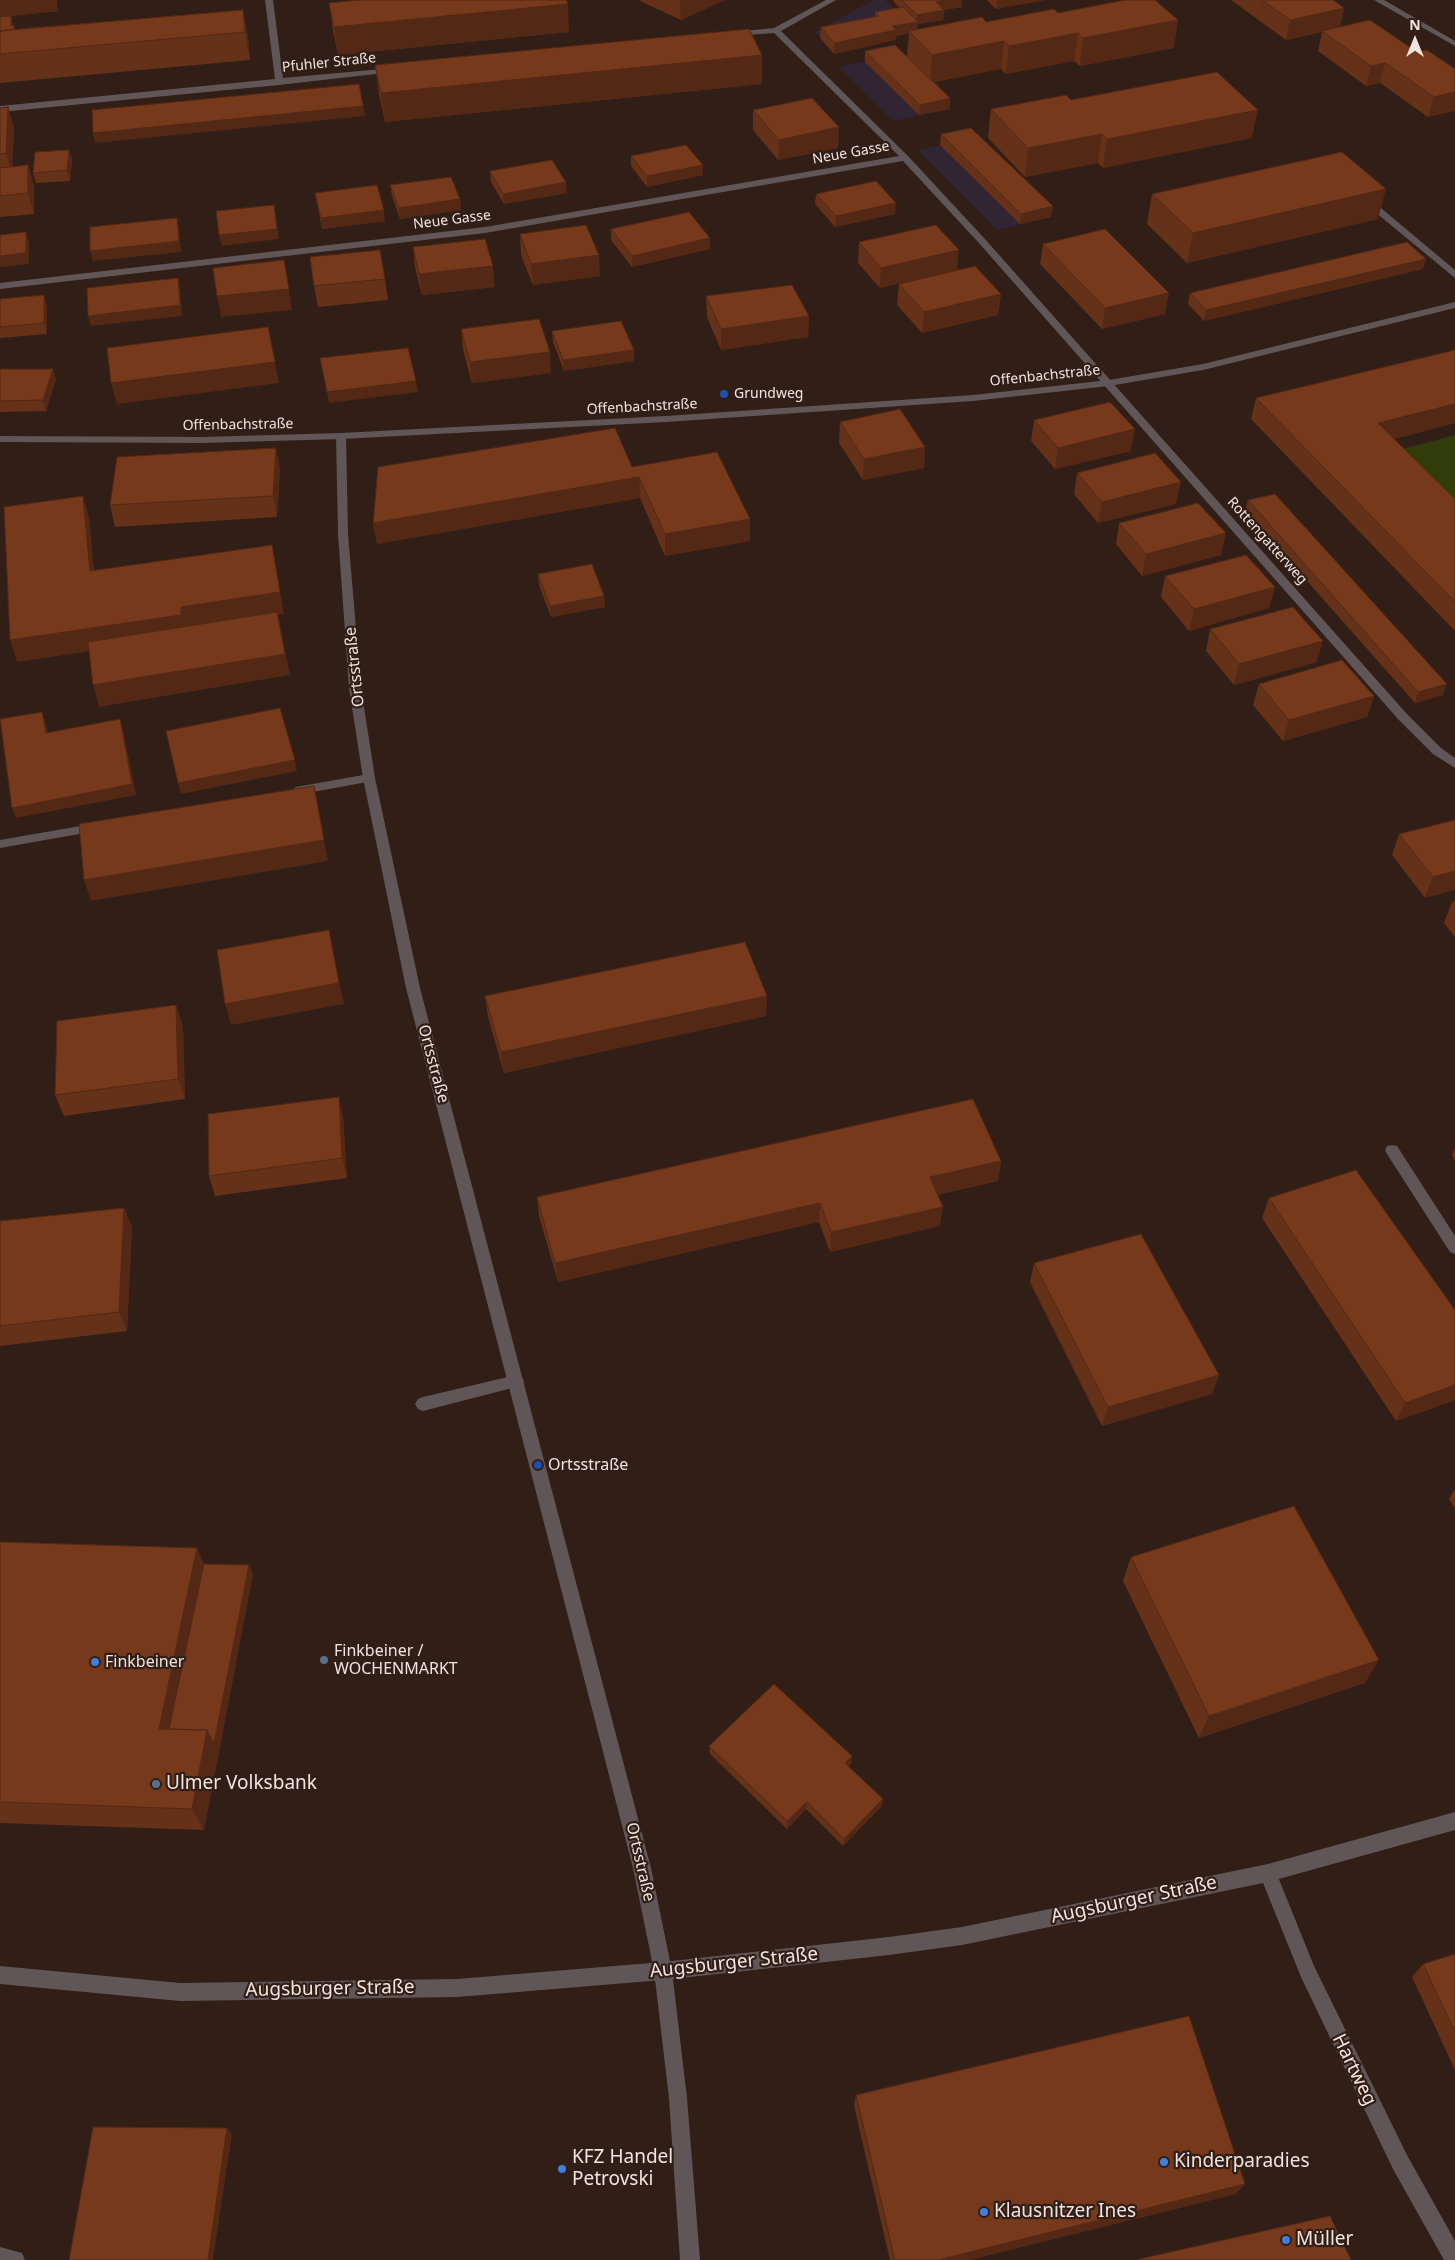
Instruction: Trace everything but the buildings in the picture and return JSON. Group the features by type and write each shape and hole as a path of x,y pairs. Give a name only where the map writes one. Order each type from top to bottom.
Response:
{"street":[{"path":"269,0 279,82"},
{"path":"726,35 776,30 832,0"},
{"path":"1378,0 1455,44"},
{"path":"776,30 905,158 1109,384"},
{"name":"Pfuhler Straße","path":"0,110 402,69"},
{"name":"Neue Gasse","path":"0,286 485,230 905,158"},
{"path":"1360,195 1455,275"},
{"name":"Offenbachstraße","path":"0,439 192,440 341,436 694,417 973,398 1109,384 1203,367 1455,305"},
{"name":"Rottengatterweg","path":"1109,384 1402,716 1437,751 1455,764"},
{"name":"Ortsstraße","path":"341,436 343,534 355,688 369,778 413,988 642,1868 663,1972 678,2098 690,2260"},
{"path":"284,793 369,778"},
{"path":"0,844 108,825"},
{"path":"1392,1150 1455,1248"},
{"path":"424,1404 516,1381"},
{"name":"Augsburger Straße","path":"0,1975 180,1992 457,1988 663,1972 962,1936 1268,1873 1455,1821"},
{"name":"Hartweg","path":"1268,1873 1306,1972 1400,2162 1455,2260"},
{"path":"0,2257 15,2260"}],"shaded area":[{"path":"873,0 885,0 918,32 891,36 895,40 834,54 815,32"},
{"path":"894,55 950,109 893,121 839,67"},
{"path":"970,138 1051,217 997,230 918,150"}],"green space":[{"path":"1455,435 1455,524 1384,454"}],"place":[{"name":"Grundweg","path":"724,394"},
{"name":"Ortsstraße","path":"538,1465"},
{"name":"Finkbeiner / WOCHENMARKT","path":"324,1660"},
{"name":"Finkbeiner","path":"95,1662"},
{"name":"Ulmer Volksbank","path":"156,1784"},
{"name":"Kinderparadies","path":"1164,2162"},
{"name":"KFZ Handel Petrovski","path":"562,2169"},
{"name":"Klausnitzer Ines","path":"984,2212"},
{"name":"Müller","path":"1286,2240"}]}
